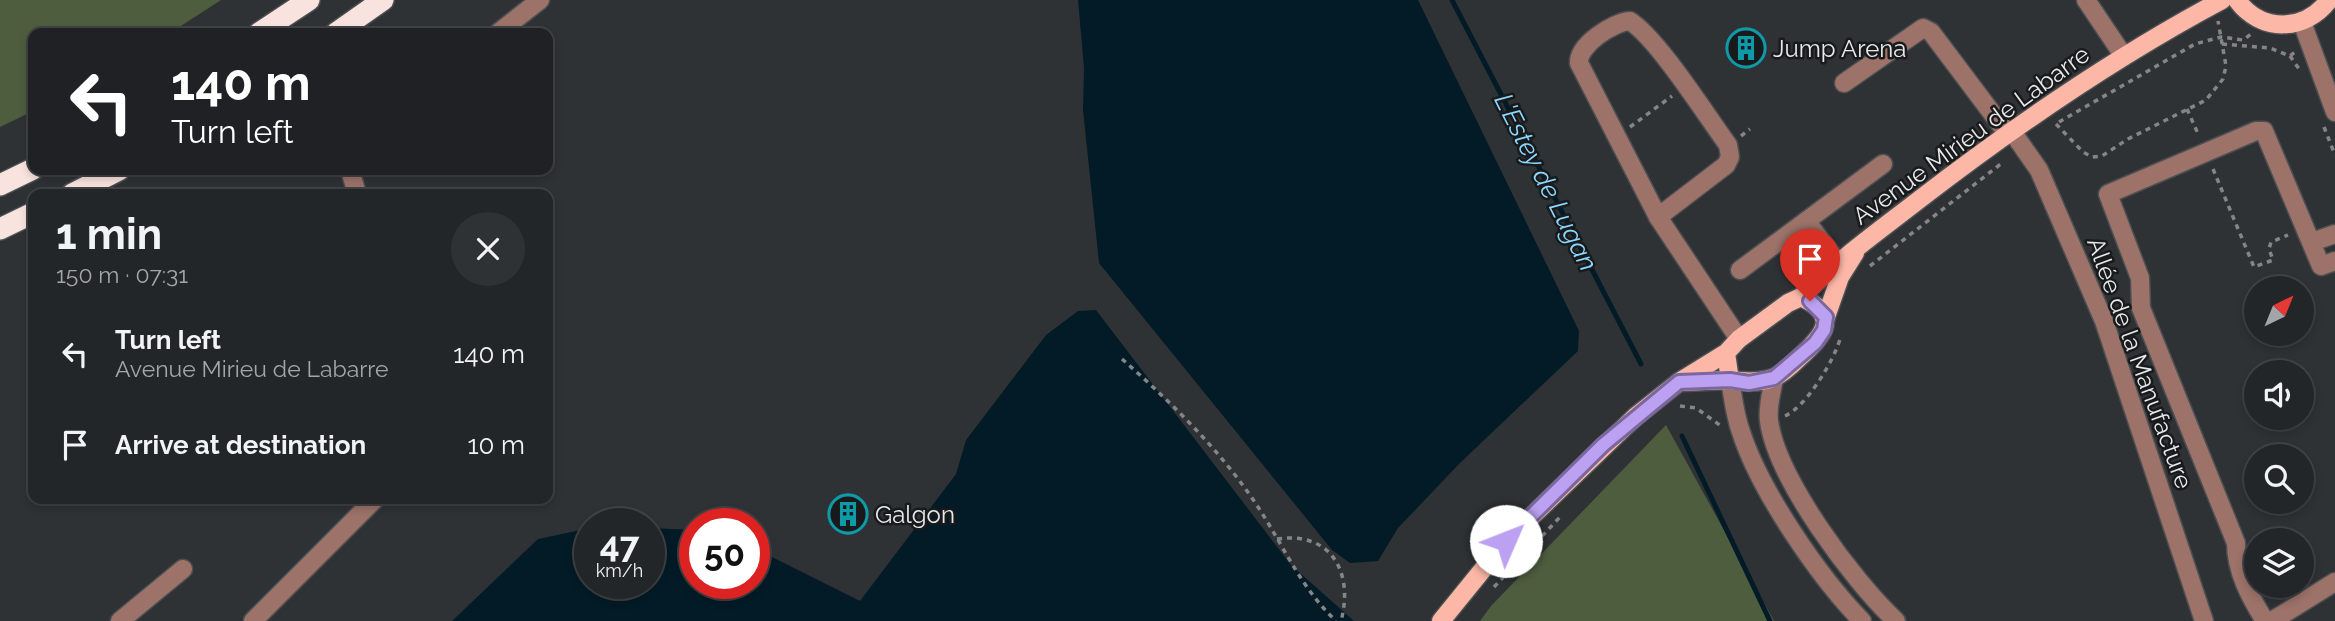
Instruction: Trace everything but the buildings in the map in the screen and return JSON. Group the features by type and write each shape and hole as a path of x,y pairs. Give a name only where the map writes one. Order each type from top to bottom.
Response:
{"highway":[{"path":"267,28 309,0"},
{"path":"343,28 383,0"},
{"path":"0,185 28,171"},
{"path":"82,189 109,175"},
{"path":"0,229 28,215"}],"main road":[{"path":"2237,0 2259,20 2287,25 2302,22 2317,14 2329,0"},
{"name":"Avenue Mirieu de Labarre","path":"1441,621 1506,541 1636,416 1675,385 1726,353 1739,339 1787,303 1801,297 1837,261 2009,131 2123,55 2218,2"},
{"name":"Avenue Mirieu de Labarre","path":"1774,378 1815,343 1824,330 1840,277 1858,247"},
{"path":"1801,297 1819,308 1826,317"},
{"path":"1726,353 1730,380"},
{"path":"1675,385 1730,380 1749,383 1774,378"}],"street":[{"path":"504,28 540,0"},
{"path":"2086,0 2123,55"},
{"path":"1658,217 1726,165 1730,157 1728,145 1641,28 1630,21 1620,22 1582,50 1579,63 1658,217 1739,339"},
{"path":"2302,22 2335,112"},
{"name":"Allée de la Manufacture","path":"1844,83 1923,28 1931,32 2039,170 2104,321 2204,621"},
{"path":"2265,621 2252,601 2236,560 2236,543 2141,308 2140,278 2107,198 2111,190 2206,150 2256,131 2264,131 2312,242 2328,263"},
{"path":"1740,270 1883,164"},
{"path":"1806,221 1837,261"},
{"path":"2312,242 2335,234"},
{"path":"1774,378 1769,420 1775,445 1807,507 1846,565 1890,619"},
{"path":"1730,380 1740,430 1799,541 1862,621"},
{"path":"253,621 370,504"},
{"path":"120,621 183,569"},
{"path":"2272,621 2335,582"}],"path":[{"path":"2056,124 2083,152 2092,157 2102,156 2207,100 2224,79 2226,66 2218,2"},
{"path":"1868,267 2056,124 2195,44 2221,37 2243,40"},
{"path":"2222,44 2270,48 2290,56 2309,42"},
{"path":"1617,137 1685,86"},
{"path":"2187,109 2254,267"},
{"path":"1728,145 1750,129"},
{"path":"1769,420 1787,415 1804,403 1839,347 1844,324"},
{"path":"1122,359 1209,445 1259,509 1300,580 1319,606 1338,621 1346,583 1338,562 1321,547 1297,536 1277,539"},
{"path":"1676,409 1688,405 1725,429 1740,430"},
{"path":"1493,588 1563,514"}],"green space":[{"path":"0,0 221,0 178,28 28,28 28,113 0,127"},
{"path":"1666,425 1774,621 1480,621 1491,606"}],"water":[{"path":"1078,0 1418,0 1579,331 1578,351 1460,463 1398,528 1378,561 1350,563 1332,550 1099,263 1083,110 1084,68"},
{"path":"1096,310 1291,565 1354,621 452,621 538,539 574,531 574,599 665,599 665,529 679,529 679,599 770,599 770,556 860,601 956,474 966,440 1046,335 1078,311"}],"waterway":[{"name":"L'Estey de Lugan","path":"1452,0 1641,364"},
{"name":"L'Estey de Lugan","path":"1682,436 1770,621"}],"place":[{"name":"Jump Arena","path":"1746,48"},
{"name":"Galgon","path":"848,514"}],"route":[{"path":"1506,541 1603,445 1679,382 1730,380 1749,383 1774,378 1788,368 1815,343 1824,330 1826,317 1810,301"}]}
